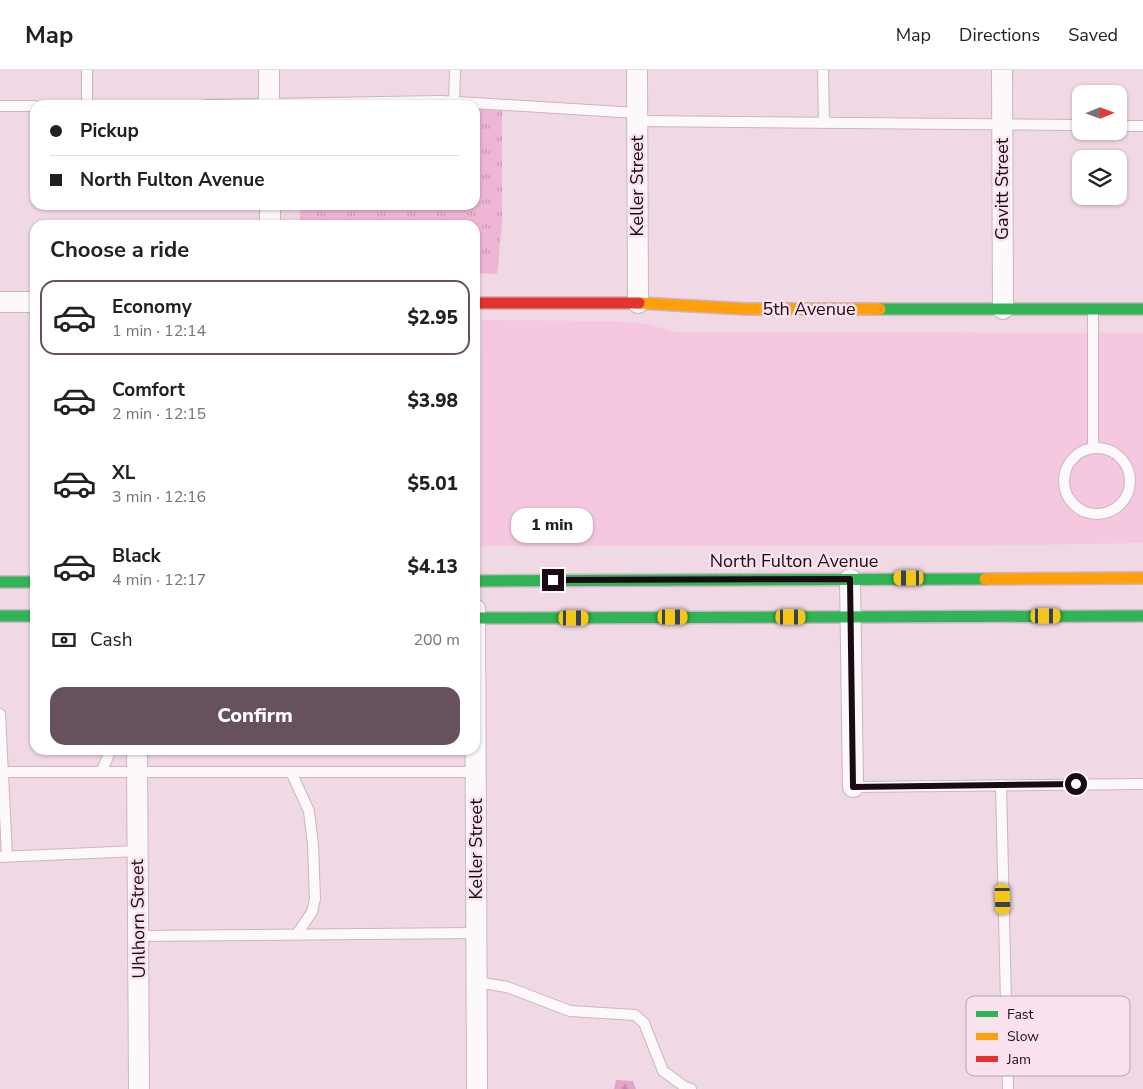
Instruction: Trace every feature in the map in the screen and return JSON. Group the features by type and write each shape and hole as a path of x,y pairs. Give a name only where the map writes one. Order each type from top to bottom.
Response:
{"main road":[{"name":"5th Avenue","path":"480,303 638,303 747,309 1143,309"},
{"name":"North Fulton Avenue","path":"480,580 1143,578"},
{"path":"0,582 30,582"},
{"path":"0,616 30,616"},
{"path":"480,618 1143,616"}],"street":[{"path":"268,70 269,100"},
{"name":"Keller Street","path":"637,70 638,303"},
{"name":"Gavitt Street","path":"1002,70 1003,308"},
{"path":"0,302 30,302"},
{"path":"850,579 853,787"},
{"name":"Uhlhorn Street","path":"137,755 139,1089"},
{"name":"Keller Street","path":"475,755 477,1089"}],"lane":[{"path":"87,100 88,70"},
{"path":"454,100 455,70"},
{"path":"823,70 824,123"},
{"path":"480,104 637,117 824,123 1072,125"},
{"path":"0,106 30,106"},
{"path":"1128,126 1143,126"},
{"path":"1093,309 1094,448"},
{"path":"1094,448 1104,448 1114,452 1123,459 1129,474 1129,490 1124,500 1107,513 1095,514 1085,512 1075,506 1068,498 1065,487 1064,476 1074,457 1083,451 1094,448"},
{"path":"0,714 3,772 3,857 137,851"},
{"path":"101,772 109,755"},
{"path":"3,772 475,772"},
{"path":"291,772 309,811 313,845 315,899 312,912 297,934"},
{"path":"853,787 1143,784"},
{"path":"1000,785 1006,996"},
{"path":"138,936 476,933"},
{"path":"477,982 507,987 570,1011 635,1015 644,1023 663,1070 685,1087 691,1089"},
{"path":"1008,1076 1008,1089"}],"shaded area":[{"path":"482,320 614,321 647,324 675,332 1143,333 1143,543 964,546 481,546"}],"green space":[{"path":"502,105 502,223 497,274 480,273 480,220 300,220 300,210 480,210 480,106"},
{"path":"616,1080 633,1081 636,1089 614,1089"}],"traffic: fast":[{"path":"880,309 1143,309"},
{"path":"480,581 985,579"},
{"path":"0,582 30,582"},
{"path":"0,616 30,616"},
{"path":"480,618 1143,616"}],"traffic: slow":[{"path":"639,303 747,309 880,309"},
{"path":"985,579 1143,578"}],"traffic: jam":[{"path":"480,303 639,303"}],"route":[{"path":"553,580 850,579 853,787 1076,784"}]}
